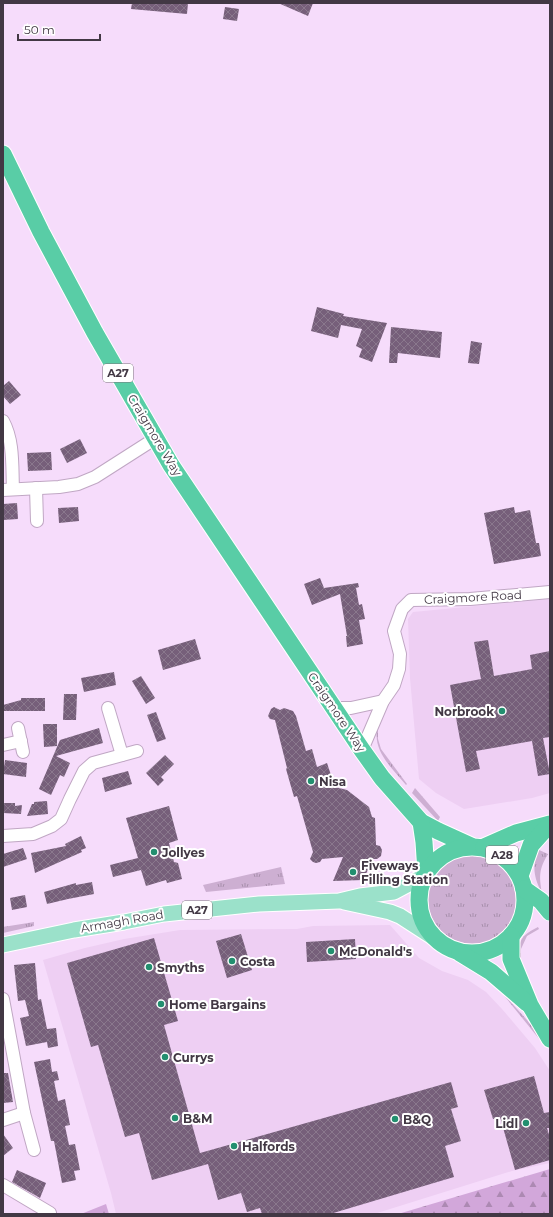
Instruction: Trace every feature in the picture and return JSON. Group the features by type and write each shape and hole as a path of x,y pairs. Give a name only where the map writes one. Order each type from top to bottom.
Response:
{"highway":[{"name":"Craigmore Way","path":"3,154 41,232 95,333 171,465 249,584 362,750 382,778 421,822 438,831 478,846"},
{"path":"421,822 424,842 425,874"},
{"name":"A28","path":"478,846 495,851 514,866 522,883 525,903 518,927 512,936 503,943 493,949 482,952 459,952 446,947 434,938 425,927 420,913 418,899 420,885 425,874 435,860 448,851 459,847 478,846 516,833 550,824"},
{"name":"A28","path":"522,883 531,845 550,824"},
{"path":"522,883 550,912"},
{"path":"522,916 540,912 550,912"},
{"path":"512,936 511,959 530,1006 550,1039"},
{"path":"459,952 491,972 530,1006"}],"main road":[{"name":"Armagh Road","path":"3,944 164,914 259,904 339,901 360,896 394,892 425,874"},
{"name":"Armagh Road","path":"339,901 390,912 400,916 434,938"}],"street":[{"path":"3,421 11,447 8,489 78,484 95,477 156,438"},
{"path":"36,488 37,521"},
{"name":"Craigmore Road","path":"362,750 383,700 394,685 399,669 400,654 394,631 402,609 411,600 470,599 550,592"},
{"path":"334,708 351,708 383,700"},
{"path":"108,708 122,755"},
{"path":"3,745 22,746 18,728"},
{"path":"3,836 33,834 52,826 61,819 84,771 94,763 137,751"},
{"path":"3,999 24,1113 34,1150"},
{"path":"3,1120 24,1113"},
{"path":"3,1185 50,1213"}],"shaded area":[{"path":"550,599 550,793 532,798 464,809 436,793 419,779 410,678 408,619 413,612"},
{"path":"390,925 419,958 442,971 468,980 486,992 535,1048 550,1071 550,1163 512,1171 374,1214 116,1214 43,960 124,939 180,930 297,929 313,926"}],"green space":[{"path":"378,726 378,739 381,749 407,784 406,785 389,765 380,751 377,743"},
{"path":"415,788 440,817 438,821 412,793"},
{"path":"537,849 548,854 540,873 542,893 535,876"},
{"path":"473,854 490,858 505,867 514,882 518,899 514,916 505,931 490,940 473,944 456,940 441,931 432,916 428,899 432,882 441,867 456,858"},
{"path":"281,867 285,884 206,892 203,885"},
{"path":"34,922 34,926 3,933 3,927"},
{"path":"538,927 539,929 527,936 521,949 521,961 519,951 520,942 526,935"},
{"path":"498,988 527,1020 546,1044 544,1045"},
{"path":"550,1169 550,1214 398,1214"},
{"path":"106,1204 109,1214 81,1214"}],"building":[{"path":"132,3 188,3 187,14 131,9"},
{"path":"278,3 313,3 308,16"},
{"path":"225,7 239,9 237,21 223,19"},
{"path":"317,307 344,314 343,316 387,323 372,362 359,357 362,349 356,346 362,329 341,325 338,338 311,331"},
{"path":"391,327 442,332 440,358 398,353 397,363 389,363"},
{"path":"471,341 482,343 479,364 468,363"},
{"path":"9,381 21,395 10,404 3,396 3,386"},
{"path":"80,439 87,453 67,463 60,449"},
{"path":"51,452 52,470 28,471 27,453"},
{"path":"17,503 18,519 3,520 3,504"},
{"path":"78,507 79,521 59,523 58,508"},
{"path":"514,507 515,513 530,510 536,543 539,543 541,556 494,564 484,513"},
{"path":"320,578 324,588 358,583 359,587 356,588 359,605 362,604 365,619 359,620 363,644 347,647 347,636 340,594 312,605 304,584"},
{"path":"195,639 201,659 163,670 158,650"},
{"name":"Norbrook","path":"488,640 494,676 532,669 530,655 550,651 550,737 543,738 550,774 538,776 532,741 476,751 480,769 466,772 450,685 481,679 474,642"},
{"path":"114,672 116,685 84,692 81,678"},
{"path":"141,676 155,698 146,704 132,681"},
{"path":"64,694 77,694 76,720 63,720"},
{"path":"21,698 45,698 45,711 3,711 3,705 21,700"},
{"name":"Nisa","path":"274,707 280,710 284,708 293,711 296,716 306,751 312,749 317,767 327,763 335,787 347,790 369,807 372,817 375,818 376,845 380,846 382,850 381,856 377,859 373,859 363,880 333,881 343,857 322,859 320,862 316,863 310,859 313,852 297,796 294,797 275,720 270,719 268,716 271,709"},
{"path":"156,712 166,739 157,742 147,715"},
{"path":"43,724 57,724 57,746 44,747"},
{"path":"99,728 103,743 56,756 70,763 64,777 60,775 51,795 39,789 60,740"},
{"path":"165,755 174,764 161,777 164,780 158,786 146,773"},
{"path":"5,760 27,763 26,777 3,774"},
{"path":"128,771 132,784 105,792 102,778"},
{"path":"47,801 48,814 27,816 34,802"},
{"path":"3,803 15,803 15,806 22,805 21,814 3,813"},
{"name":"Jollyes","path":"169,806 178,840 169,843 174,862 178,863 182,879 167,883 166,880 146,886 141,870 113,877 110,865 138,858 126,818"},
{"path":"81,836 86,848 81,850 82,852 35,873 31,853 66,846 65,844"},
{"path":"23,848 27,859 3,867 3,854"},
{"path":"92,882 94,894 47,904 44,892 76,883 76,885"},
{"path":"25,895 27,907 12,910 10,898"},
{"path":"241,934 252,970 227,978 216,941"},
{"path":"154,938 178,1021 164,1025 200,1153 451,1082 458,1107 451,1109 461,1141 445,1146 454,1177 330,1214 262,1214 260,1208 247,1212 241,1193 218,1200 208,1164 152,1180 139,1133 125,1137 98,1045 91,1047 67,963"},
{"name":"McDonald's","path":"355,939 356,959 307,962 306,942"},
{"path":"35,963 38,1000 41,999 47,1029 56,1028 58,1046 48,1048 47,1042 26,1046 20,1018 29,1016 25,1000 18,1001 14,965"},
{"path":"50,1059 52,1072 57,1071 59,1080 54,1081 58,1101 65,1099 70,1125 65,1126 69,1145 75,1144 80,1170 74,1171 76,1180 62,1183 54,1141 51,1141 34,1062"},
{"path":"3,1073 8,1073 13,1102 3,1103"},
{"name":"Lidl","path":"534,1076 544,1113 550,1112 550,1128 547,1128 550,1138 550,1160 515,1170 500,1117 493,1119 484,1090"},
{"path":"3,1134 13,1148 3,1156"},
{"path":"17,1170 46,1183 40,1198 12,1182"}],"place":[{"name":"Norbrook","path":"502,711"},
{"name":"Nisa","path":"311,781"},
{"name":"Jollyes","path":"154,852"},
{"name":"Fiveways Filling Station","path":"353,872"},
{"name":"McDonald's","path":"331,951"},
{"name":"Costa","path":"232,961"},
{"name":"Smyths","path":"149,967"},
{"name":"Home Bargains","path":"161,1004"},
{"name":"Currys","path":"165,1057"},
{"name":"B&M","path":"175,1118"},
{"name":"B&Q","path":"395,1119"},
{"name":"Lidl","path":"526,1123"},
{"name":"Halfords","path":"234,1146"}]}
